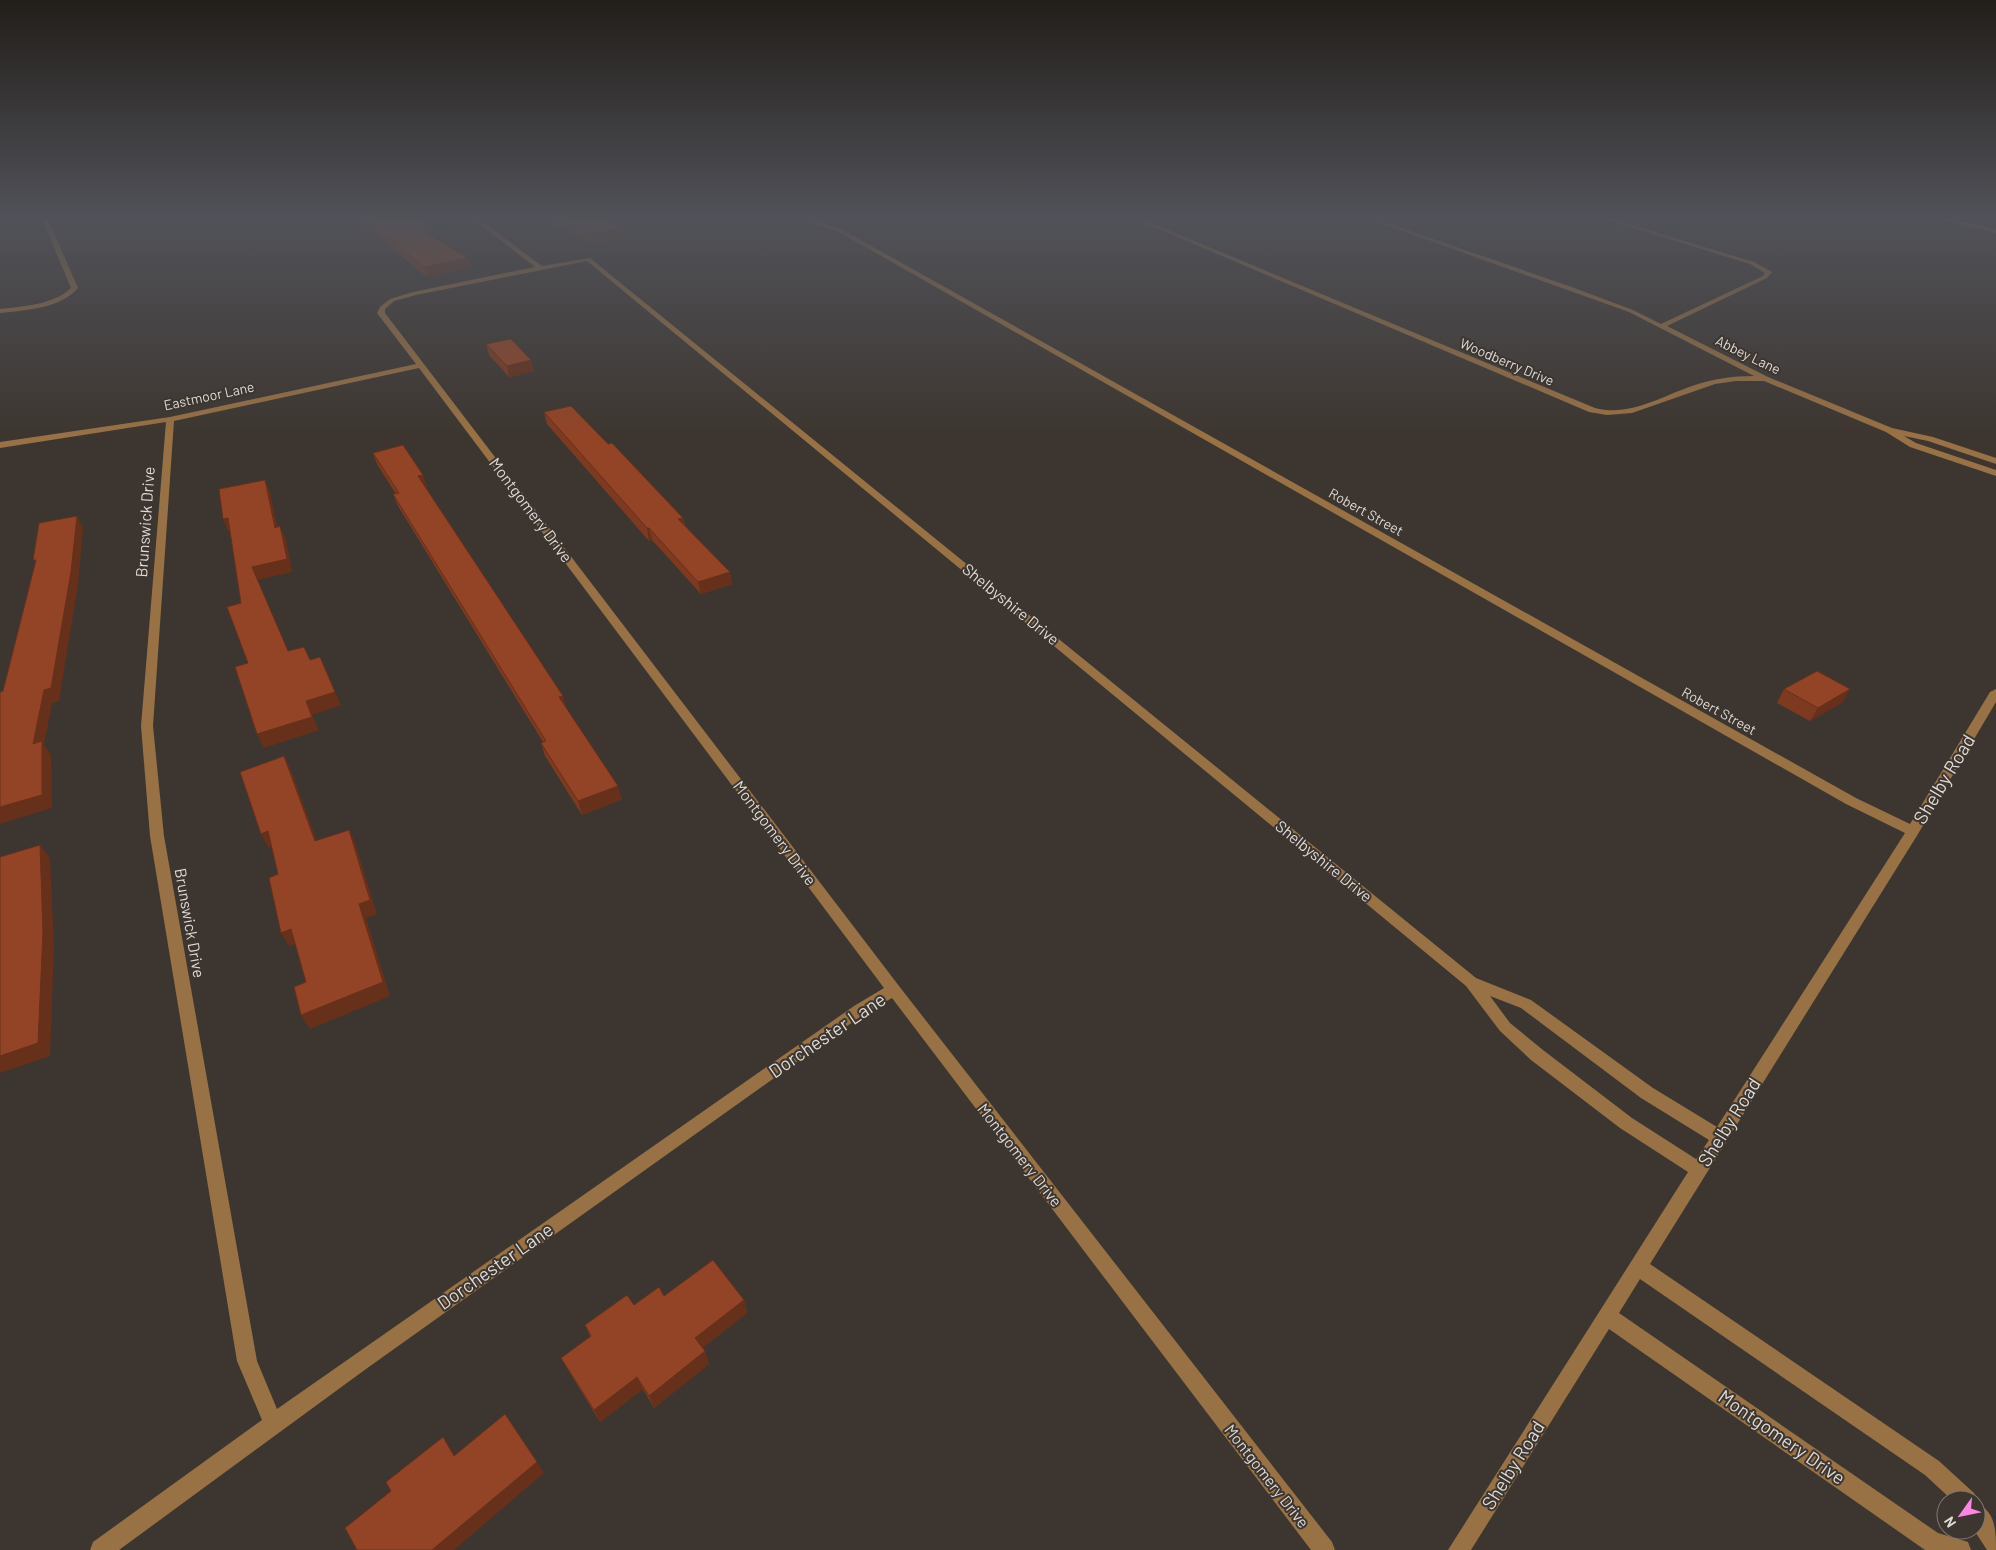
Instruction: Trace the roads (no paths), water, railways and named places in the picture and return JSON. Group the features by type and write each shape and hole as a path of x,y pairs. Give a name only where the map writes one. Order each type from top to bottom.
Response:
{"street":[{"path":"0,311 49,302 64,297 71,291"},
{"name":"Montgomery Drive","path":"423,291 387,303 382,308 382,313 894,990 1324,1550"},
{"name":"Shelbyshire Drive","path":"629,291 1470,982 1505,1027 1537,1055 1626,1123 1699,1170"},
{"name":"Robert Street","path":"948,291 1851,802 1913,831"},
{"name":"Woodberry Drive","path":"1310,291 1549,393 1598,411 1618,413 1633,410 1706,384 1726,379 1764,379"},
{"name":"Abbey Lane","path":"1577,291 1662,326 1764,379 1888,430 1913,445 1996,472"},
{"path":"1662,326 1735,291"},
{"name":"Eastmoor Lane","path":"0,445 170,419 422,365"},
{"name":"Brunswick Drive","path":"170,419 147,726 150,775 157,836 247,1361 274,1424"},
{"name":"Abbey Lane","path":"1888,430 1930,439 1996,461"},
{"name":"Shelby Road","path":"1459,1550 1913,831 1996,692"},
{"name":"Shelbyshire Drive","path":"1470,982 1526,1004 1647,1093 1720,1138"},
{"name":"Dorchester Lane","path":"101,1550 359,1362 843,1022 894,990"},
{"path":"1638,1267 1932,1468 1956,1490"},
{"name":"Montgomery Drive","path":"1607,1316 1933,1542 1960,1550"},
{"path":"1986,1529 1996,1545"}]}
